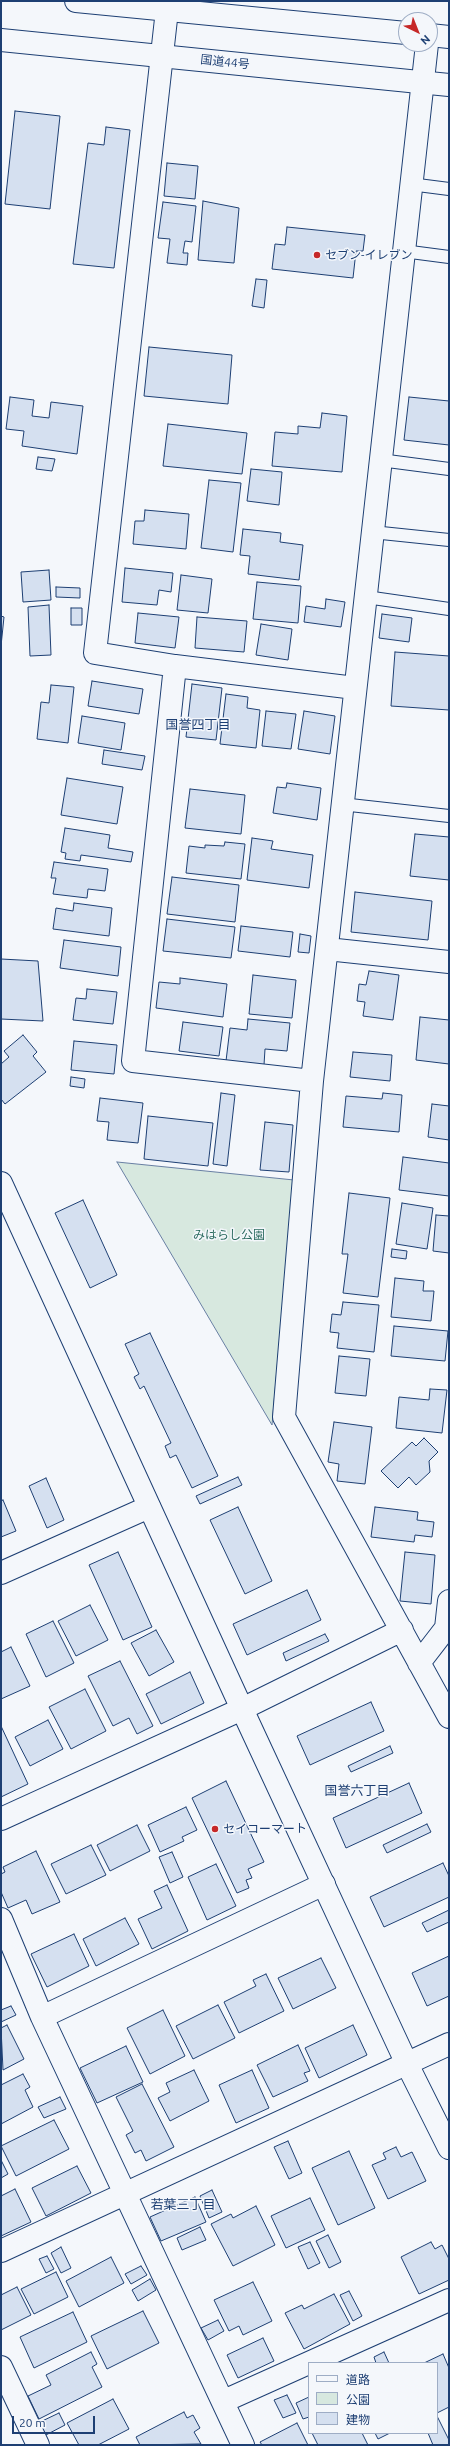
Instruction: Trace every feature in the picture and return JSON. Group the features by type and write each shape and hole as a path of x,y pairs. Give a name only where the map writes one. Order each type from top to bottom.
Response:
{"main road":[{"path":"76,1 398,32"},
{"path":"167,10 95,653 175,666 355,688"},
{"path":"438,36 449,37"},
{"name":"国道44号","path":"1,40 449,85"},
{"path":"426,52 410,184 312,1081 284,1417 449,1717"},
{"path":"175,666 133,1061 312,1081"},
{"path":"327,949 449,962"},
{"path":"1,1183 242,1709 407,2064 449,2148"},
{"path":"1,1573 149,1507"},
{"path":"419,1663 446,1628 449,1601"},
{"path":"1,1820 242,1709 402,1630"},
{"path":"42,2017 324,1884"},
{"path":"1,1918 42,2017 124,2195 224,2401 243,2445"},
{"path":"1,2250 124,2195 449,2044"},
{"path":"311,2362 449,2300"},
{"path":"224,2401 308,2363"},
{"path":"1,2367 38,2445"}],"lane":[{"path":"410,184 449,189"},
{"path":"403,251 449,257"},
{"path":"380,460 449,468"},
{"path":"372,532 449,540"},
{"path":"366,597 449,609"},
{"path":"342,804 449,816"}],"green space":[{"name":"みはらし公園","path":"117,1162 294,1180 272,1425"}],"building":[{"path":"15,111 60,116 50,209 5,204"},
{"path":"106,127 130,130 114,268 73,264 88,143 104,145"},
{"path":"167,163 198,166 195,199 164,196"},
{"path":"203,201 239,208 234,263 198,260"},
{"path":"163,202 196,206 192,242 185,241 183,253 188,253 187,265 167,263 170,239 158,238"},
{"path":"287,227 365,235 363,251 356,251 353,278 272,269 275,244 285,245"},
{"path":"256,279 267,280 264,308 252,306"},
{"path":"149,347 232,355 228,404 144,396"},
{"path":"10,397 34,400 32,416 49,418 51,402 83,406 77,454 22,446 24,431 6,429"},
{"path":"409,397 449,401 449,445 404,440"},
{"path":"322,413 347,416 342,472 272,466 275,432 298,434 298,426 320,428"},
{"path":"168,424 247,433 242,474 163,466"},
{"path":"38,457 55,459 52,471 36,469"},
{"path":"251,469 282,472 279,505 247,501"},
{"path":"209,480 241,483 233,552 201,548"},
{"path":"145,510 189,514 186,549 133,544 135,521 144,521"},
{"path":"243,529 281,533 280,542 303,545 299,580 248,574 250,556 240,555"},
{"path":"125,568 173,573 171,592 159,590 157,605 122,602"},
{"path":"49,570 51,600 23,602 21,572"},
{"path":"181,575 212,579 208,613 177,610"},
{"path":"257,582 301,586 298,623 253,619"},
{"path":"56,587 80,588 80,598 56,597"},
{"path":"326,599 345,602 341,627 304,622 306,606 325,609"},
{"path":"49,605 51,655 30,656 28,607"},
{"path":"71,608 82,608 82,625 71,625"},
{"path":"138,613 179,617 175,648 135,643"},
{"path":"382,614 412,618 409,642 379,638"},
{"path":"1,616 4,617 1,646"},
{"path":"197,617 247,621 244,652 195,648"},
{"path":"261,624 292,629 288,660 256,655"},
{"path":"395,652 449,656 449,710 391,706"},
{"path":"92,681 143,689 139,714 88,706"},
{"path":"192,684 222,688 216,740 186,737"},
{"path":"51,685 74,687 68,743 37,739 41,702 49,703"},
{"path":"226,694 248,697 247,708 260,710 256,748 220,744"},
{"path":"266,711 296,714 291,749 262,746"},
{"path":"304,711 335,716 330,754 298,749"},
{"path":"82,716 125,723 121,750 78,743"},
{"path":"104,750 145,756 142,770 102,764"},
{"path":"67,778 123,787 117,824 61,815"},
{"path":"287,783 321,788 317,820 273,813 277,787 286,788"},
{"path":"190,789 245,795 241,834 185,828"},
{"path":"65,828 110,835 108,848 133,852 131,862 81,855 80,861 65,859 66,853 61,852"},
{"path":"415,834 449,837 449,880 410,876"},
{"path":"252,838 273,841 271,849 313,855 309,888 247,880"},
{"path":"225,842 245,844 241,879 186,873 189,846 205,848 205,845 224,846"},
{"path":"54,862 108,869 105,891 88,889 87,898 53,894 56,878 51,878"},
{"path":"172,877 239,885 235,922 167,914"},
{"path":"355,892 432,901 428,940 351,932"},
{"path":"74,903 112,908 109,936 53,929 56,908 73,911"},
{"path":"167,919 235,927 231,958 163,951"},
{"path":"241,926 293,932 290,957 238,951"},
{"path":"300,934 311,936 309,953 298,952"},
{"path":"64,940 121,947 118,976 60,968"},
{"path":"1,959 38,961 43,1021 1,1019"},
{"path":"369,971 399,975 393,1020 363,1016 365,1002 357,1001 359,984 366,985"},
{"path":"253,975 296,980 292,1018 249,1014"},
{"path":"180,978 227,984 223,1017 156,1008 159,982 180,984"},
{"path":"87,989 117,992 113,1024 73,1020 76,998 86,999"},
{"path":"420,1017 449,1020 449,1064 416,1060"},
{"path":"248,1019 290,1023 287,1051 265,1049 264,1065 226,1061 230,1028 247,1030"},
{"path":"183,1022 223,1027 219,1056 179,1051"},
{"path":"23,1035 37,1052 33,1056 46,1072 5,1104 1,1099 1,1064 9,1057 4,1051"},
{"path":"74,1041 117,1045 114,1074 71,1070"},
{"path":"353,1052 392,1055 390,1081 350,1077"},
{"path":"71,1077 85,1079 84,1088 70,1086"},
{"path":"221,1093 235,1095 227,1166 213,1164"},
{"path":"383,1093 402,1095 399,1132 343,1127 346,1096 382,1099"},
{"path":"100,1098 143,1103 138,1143 107,1140 109,1122 97,1121"},
{"path":"432,1104 449,1106 449,1140 428,1137"},
{"path":"148,1116 213,1123 208,1166 144,1159"},
{"path":"265,1122 293,1125 289,1172 260,1170"},
{"path":"403,1157 449,1163 449,1196 399,1190"},
{"path":"349,1193 390,1198 378,1297 343,1293 348,1254 342,1254"},
{"path":"83,1200 117,1275 90,1288 55,1213"},
{"path":"402,1203 433,1208 427,1249 396,1244"},
{"path":"436,1215 449,1216 449,1253 433,1251"},
{"path":"392,1249 407,1251 406,1259 391,1257"},
{"path":"395,1278 424,1281 423,1291 434,1291 431,1321 391,1317"},
{"path":"343,1302 379,1305 374,1352 337,1348 339,1333 330,1332 332,1314 341,1315"},
{"path":"394,1326 448,1331 445,1361 391,1356"},
{"path":"150,1333 218,1476 192,1488 176,1455 170,1458 165,1446 171,1443 144,1386 140,1389 134,1377 139,1374 125,1344"},
{"path":"339,1356 370,1359 366,1396 335,1393"},
{"path":"430,1389 447,1390 442,1433 396,1428 399,1397 429,1400"},
{"path":"334,1422 372,1427 365,1484 337,1481 339,1464 328,1462"},
{"path":"424,1438 438,1452 429,1461 430,1472 416,1485 409,1477 398,1488 381,1471 412,1442 416,1446"},
{"path":"238,1477 242,1485 200,1504 196,1496"},
{"path":"46,1478 64,1520 47,1528 29,1486"},
{"path":"3,1500 16,1531 1,1537 1,1501"},
{"path":"238,1507 272,1581 245,1594 210,1520"},
{"path":"375,1507 418,1512 417,1520 434,1522 432,1537 415,1535 414,1542 371,1537"},
{"path":"118,1552 152,1627 123,1640 89,1565"},
{"path":"405,1552 435,1555 431,1604 400,1601"},
{"path":"307,1590 321,1620 247,1655 233,1624"},
{"path":"90,1605 108,1640 76,1656 58,1621"},
{"path":"53,1621 74,1663 46,1677 26,1634"},
{"path":"156,1630 174,1662 149,1676 131,1643"},
{"path":"325,1634 329,1641 286,1661 283,1653"},
{"path":"11,1647 30,1686 1,1699 1,1652"},
{"path":"120,1661 153,1726 137,1734 129,1718 113,1726 88,1676"},
{"path":"190,1672 204,1703 161,1724 146,1694"},
{"path":"85,1689 106,1731 71,1749 49,1707"},
{"path":"371,1702 384,1731 310,1765 297,1736"},
{"path":"48,1720 63,1749 30,1766 15,1737"},
{"path":"1,1726 28,1784 1,1797"},
{"path":"390,1746 393,1753 351,1772 348,1766"},
{"path":"226,1781 264,1862 248,1869 252,1878 246,1880 249,1888 237,1893 192,1798"},
{"path":"409,1783 422,1813 346,1848 333,1818"},
{"path":"186,1807 197,1830 182,1837 184,1841 160,1852 148,1825"},
{"path":"427,1824 431,1832 387,1853 383,1845"},
{"path":"137,1825 150,1851 110,1871 97,1845"},
{"path":"91,1845 106,1875 66,1894 51,1864"},
{"path":"36,1851 60,1902 32,1914 26,1900 8,1908 1,1892 1,1874 5,1872 3,1867"},
{"path":"172,1852 183,1877 170,1883 159,1857"},
{"path":"443,1863 449,1876 449,1897 384,1927 370,1897"},
{"path":"216,1864 236,1906 207,1920 188,1877"},
{"path":"167,1885 188,1931 152,1949 138,1919 162,1908 154,1891"},
{"path":"449,1910 449,1922 427,1932 422,1923"},
{"path":"125,1918 139,1944 96,1966 83,1939"},
{"path":"74,1934 89,1966 47,1987 31,1954"},
{"path":"449,1956 449,1996 427,2006 412,1973"},
{"path":"321,1958 336,1988 293,2009 278,1978"},
{"path":"266,1974 284,2011 239,2033 224,2002 256,1986 253,1980"},
{"path":"218,2005 235,2038 193,2059 176,2026"},
{"path":"11,2006 16,2015 1,2022 1,2010"},
{"path":"163,2010 185,2056 150,2074 127,2028"},
{"path":"7,2025 24,2059 3,2070 1,2028"},
{"path":"353,2025 367,2055 319,2078 305,2048"},
{"path":"298,2045 310,2071 304,2073 308,2081 273,2097 257,2065"},
{"path":"126,2046 143,2082 97,2103 80,2068"},
{"path":"194,2070 209,2101 170,2121 158,2098 170,2092 166,2083"},
{"path":"252,2070 269,2108 236,2123 219,2085"},
{"path":"23,2074 30,2087 25,2090 33,2107 1,2124 1,2085"},
{"path":"142,2084 174,2147 146,2161 141,2150 135,2153 126,2135 133,2131 116,2097"},
{"path":"60,2097 66,2109 44,2118 38,2107"},
{"path":"54,2120 69,2149 16,2176 1,2146"},
{"path":"288,2141 302,2173 289,2179 274,2147"},
{"path":"396,2147 401,2157 412,2152 426,2181 388,2199 372,2165 386,2159 383,2153"},
{"path":"349,2151 375,2208 338,2225 312,2168"},
{"path":"1,2160 8,2174 1,2178"},
{"path":"77,2166 91,2193 46,2216 32,2188"},
{"path":"15,2189 31,2222 1,2236 1,2196"},
{"path":"212,2190 222,2212 209,2218 200,2196"},
{"path":"195,2197 206,2222 161,2241 150,2217"},
{"path":"310,2198 325,2230 286,2248 271,2216"},
{"path":"256,2206 275,2245 233,2266 211,2224 231,2214 233,2218"},
{"path":"200,2227 206,2240 182,2250 177,2238"},
{"path":"328,2235 341,2262 329,2268 316,2241"},
{"path":"310,2242 320,2263 308,2269 298,2247"},
{"path":"431,2242 435,2249 442,2245 449,2259 449,2280 419,2294 401,2257"},
{"path":"61,2247 71,2268 61,2273 51,2253"},
{"path":"47,2256 54,2269 46,2273 39,2259"},
{"path":"111,2257 124,2283 79,2307 66,2281"},
{"path":"141,2266 147,2275 131,2284 125,2274"},
{"path":"56,2272 68,2297 34,2314 21,2289"},
{"path":"150,2279 156,2290 138,2301 132,2290"},
{"path":"253,2282 272,2321 243,2335 239,2326 229,2331 214,2300"},
{"path":"17,2287 31,2315 1,2330 1,2295"},
{"path":"349,2291 362,2316 353,2321 340,2295"},
{"path":"334,2294 350,2324 304,2349 285,2313 302,2305 304,2309"},
{"path":"143,2311 159,2343 107,2369 91,2336"},
{"path":"73,2312 87,2342 34,2368 20,2337"},
{"path":"218,2320 224,2331 208,2340 201,2328"},
{"path":"263,2338 274,2361 238,2378 227,2355"},
{"path":"91,2352 97,2364 92,2367 102,2387 39,2419 28,2396 51,2385 46,2375"},
{"path":"384,2352 389,2362 376,2362 374,2357"},
{"path":"443,2354 449,2368 449,2407 438,2412 438,2362 426,2362"},
{"path":"287,2395 296,2413 283,2418 274,2400"},
{"path":"308,2397 308,2417 303,2419 296,2403"},
{"path":"113,2399 129,2429 98,2445 79,2445 67,2423"},
{"path":"184,2412 187,2418 193,2415 200,2428 194,2432 201,2444 140,2445 136,2437"},
{"path":"59,2413 65,2425 44,2436 38,2423"},
{"path":"438,2418 449,2440 449,2445 433,2445 428,2434 438,2434"},
{"path":"297,2423 308,2445 262,2445 260,2442"},
{"path":"312,2434 362,2434 368,2445 318,2445"},
{"path":"376,2434 388,2434 378,2439"}],"place":[{"name":"セブン-イレブン","path":"317,255"},
{"name":"セイコーマート","path":"215,1829"}],"district":[{"name":"国誉四丁目","path":"198,725"},
{"name":"国誉六丁目","path":"357,1791"},
{"name":"若葉三丁目","path":"183,2205"}]}
